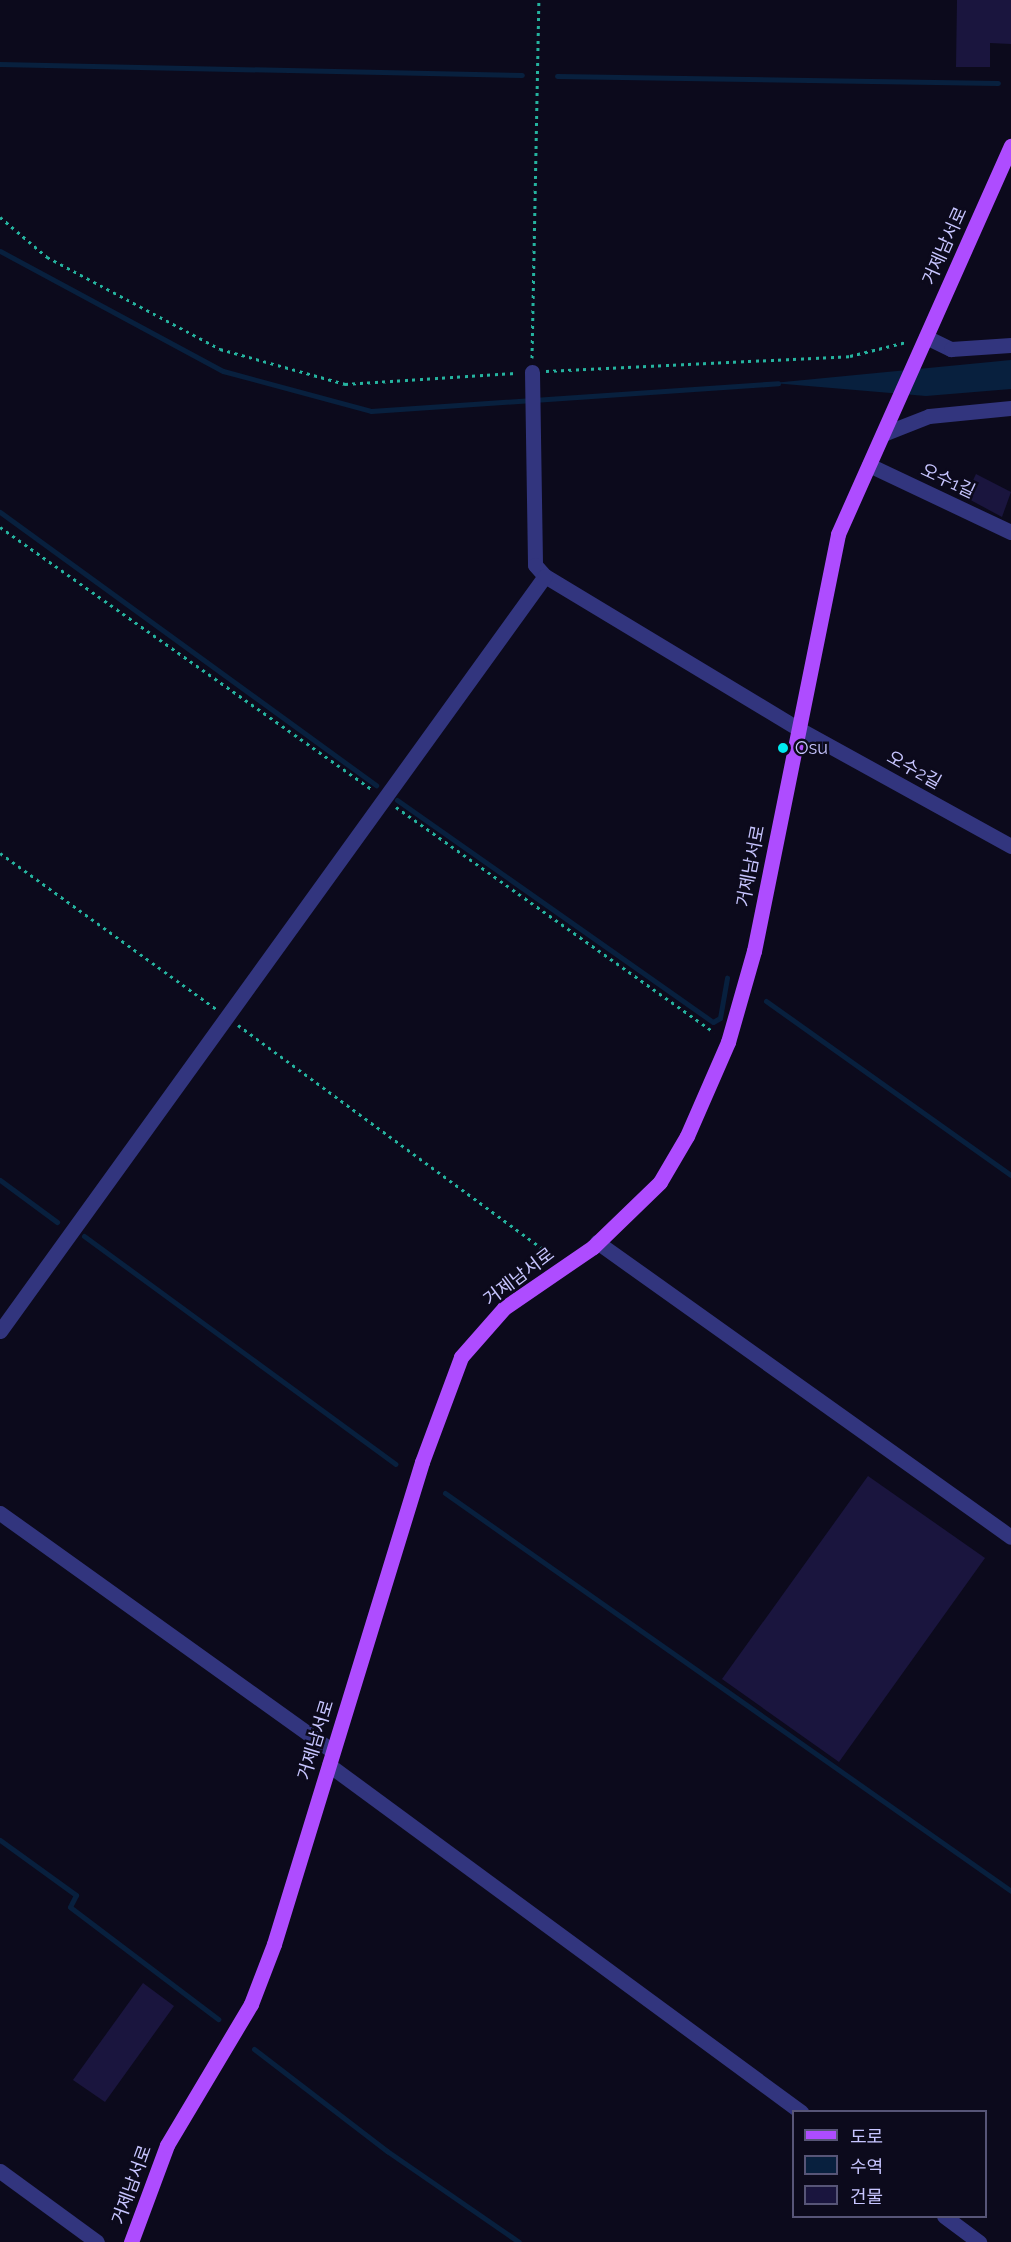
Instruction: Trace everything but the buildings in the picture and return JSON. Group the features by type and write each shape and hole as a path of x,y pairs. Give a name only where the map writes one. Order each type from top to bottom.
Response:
{"main road":[{"name":"거제남서로","path":"132,2242 167,2145 251,2004 274,1944 422,1462 461,1357 504,1308 597,1242 660,1182 687,1136 728,1042 754,951 838,534 1011,146"}],"street":[{"path":"926,337 951,349 1011,345"},
{"path":"0,1331 545,576 535,565 532,372"},
{"path":"886,427 929,416 1011,408"},
{"name":"오수1길","path":"869,465 1011,532"},
{"name":"오수2길","path":"545,576 799,729 1011,846"},
{"path":"597,1242 1011,1537"},
{"path":"0,1513 331,1758 798,2110"},
{"path":"0,2171 97,2242"},
{"path":"945,2218 979,2242"}],"path":[{"path":"532,372 539,0"},
{"path":"0,217 2,222 47,257 220,349 345,384 850,356 926,337"},
{"path":"0,227 2,222"},
{"path":"0,527 728,1042"},
{"path":"0,853 566,1266"}],"water":[{"path":"1011,360 1011,389 926,396 773,383"}],"waterway":[{"path":"0,64 522,75"},
{"path":"557,76 998,83"},
{"path":"0,251 223,371 371,411 778,383"},
{"path":"0,512 376,785"},
{"path":"397,800 713,1022 720,1018 727,978"},
{"path":"766,1001 1011,1175"},
{"path":"0,1180 57,1222"},
{"path":"84,1236 396,1464"},
{"path":"445,1493 1011,1891"},
{"path":"0,1840 76,1895 70,1907 218,2019"},
{"path":"254,2049 387,2151 519,2242"}],"place":[{"name":"Osu","path":"783,748"}]}
